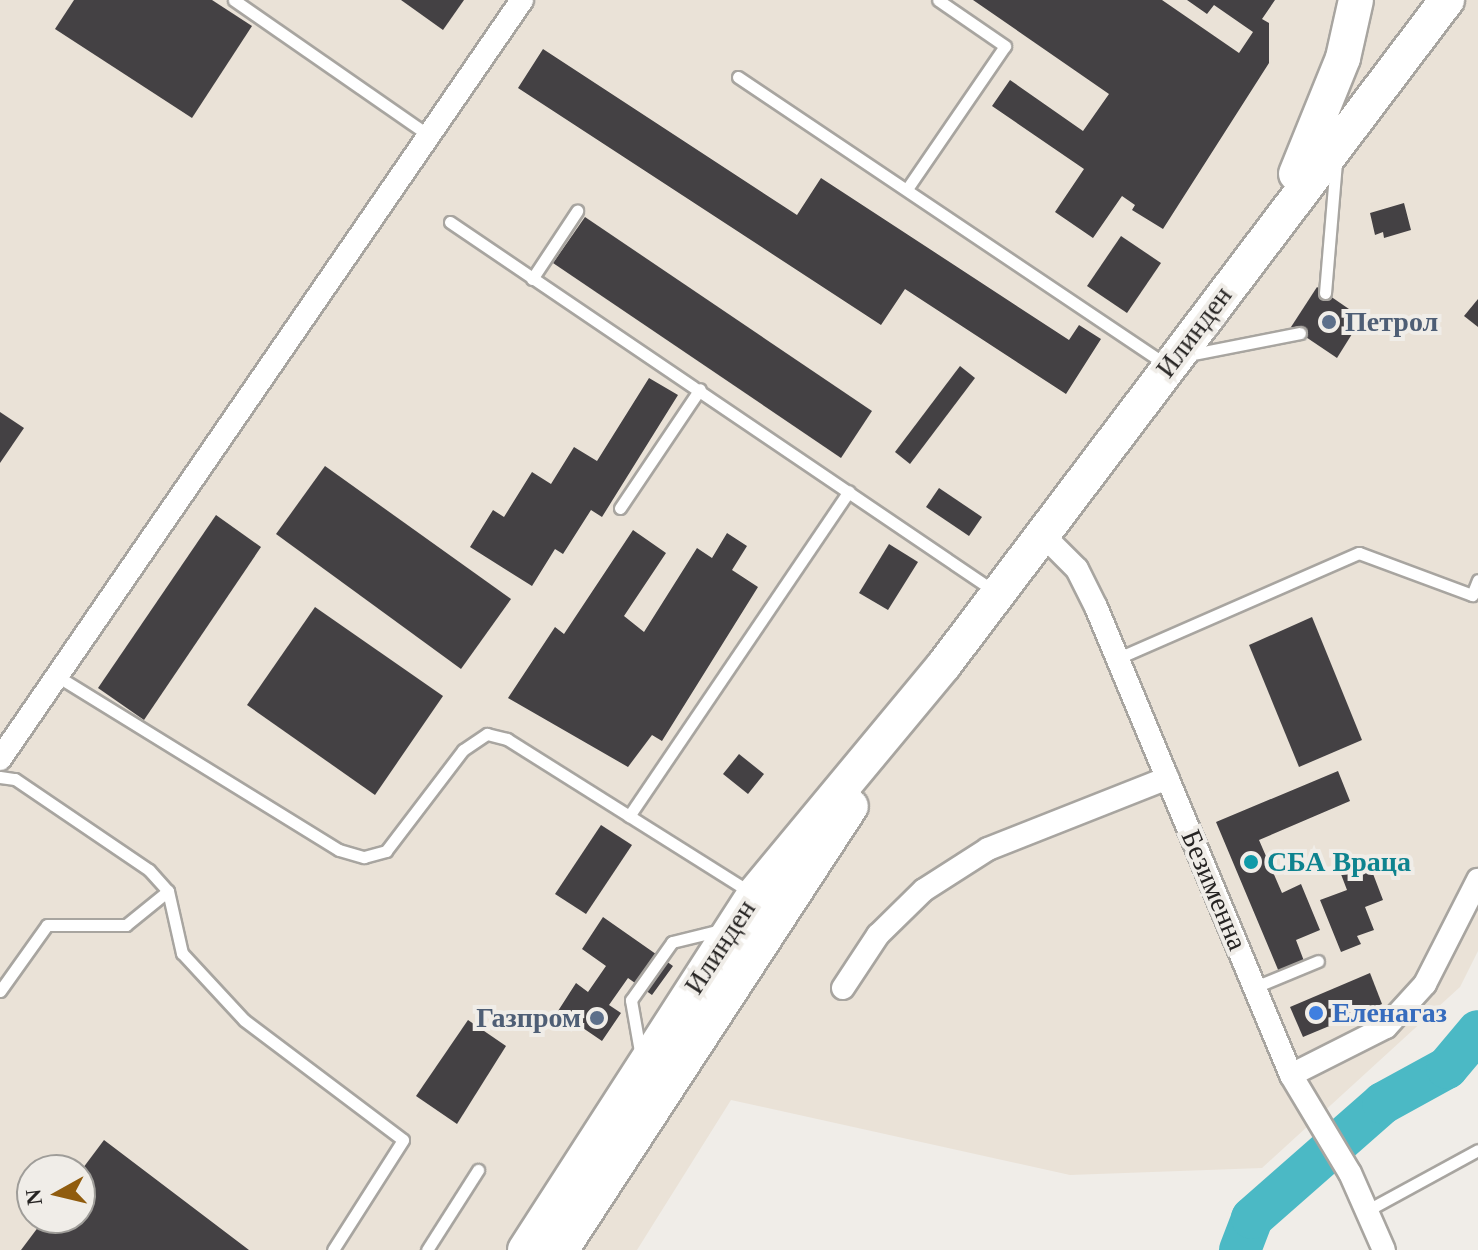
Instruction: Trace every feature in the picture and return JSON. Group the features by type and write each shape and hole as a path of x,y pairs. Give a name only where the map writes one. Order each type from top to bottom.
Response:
{"main road":[{"path":"1274,225 1330,96 1356,0"},
{"name":"Илинден","path":"525,1250 754,894 944,665 1447,0"},
{"name":"Илинден","path":"561,1250 944,665"}],"street":[{"path":"0,759 522,0"},
{"name":"Безименна","path":"1042,534 1077,569 1291,1075 1305,1105 1350,1173 1384,1250"},
{"path":"843,988 878,935 924,890 975,857 1167,778"},
{"path":"1291,1075 1386,1027 1425,984 1478,880"}],"lane":[{"path":"234,0 428,135"},
{"path":"907,189 1005,46 938,0"},
{"path":"738,77 1172,362 1300,333"},
{"path":"1325,293 1338,141"},
{"path":"532,279 577,211"},
{"path":"450,222 998,593"},
{"path":"620,508 700,389"},
{"path":"629,816 849,491"},
{"path":"1116,659 1359,553 1472,595 1478,580"},
{"path":"57,676 339,850 364,857 386,851 463,750 487,734 507,739 754,894"},
{"path":"0,777 15,779 149,870 168,891 182,953 234,1009 403,1140 333,1250"},
{"path":"0,991 47,925 126,925 168,891"},
{"path":"642,1065 631,1000 672,942 733,927"},
{"path":"1255,987 1318,961"},
{"path":"1368,1210 1478,1150"},
{"path":"427,1250 478,1170"}],"shaded area":[{"path":"0,0 1478,0 1478,951 1460,987 1262,1168 1070,1175 731,1100 637,1250 0,1250"}],"building":[{"path":"74,0 212,0 252,26 192,118 55,29"},
{"path":"401,0 464,0 443,30"},
{"path":"973,0 1162,0 1239,53 1253,32 1214,5 1207,14 1187,0 1275,0 1262,19 1269,23 1269,63 1163,229 1132,210 1135,205 1122,196 1093,238 1055,212 1084,169 992,106 1010,80 1083,131 1109,94"},
{"path":"543,49 797,215 821,178 1069,340 1079,325 1101,339 1066,394 905,289 881,325 518,88"},
{"path":"1404,203 1411,230 1384,238 1383,232 1375,235 1370,213"},
{"path":"585,217 872,411 841,458 553,263"},
{"path":"1121,236 1161,263 1127,313 1087,286"},
{"path":"1317,287 1362,318 1337,358 1291,327"},
{"path":"1478,299 1478,327 1464,316"},
{"path":"960,366 975,378 910,464 895,452"},
{"path":"649,378 678,395 602,517 591,510 563,554 555,549 532,586 470,547 493,510 504,517 532,472 551,484 574,447 597,461"},
{"path":"0,412 24,428 0,463"},
{"path":"325,466 511,599 461,669 276,534"},
{"path":"939,488 982,517 969,536 926,507"},
{"path":"216,515 261,547 144,720 98,688"},
{"path":"633,530 666,553 624,616 644,632 697,548 712,558 727,533 747,546 732,570 758,587 662,741 652,735 628,767 508,698 555,627 564,634"},
{"path":"889,544 918,562 888,610 859,593"},
{"path":"315,607 443,696 375,795 247,705"},
{"path":"1312,617 1362,740 1299,767 1249,645"},
{"path":"739,754 764,774 748,794 723,774"},
{"name":"СБА Враца","path":"1338,771 1350,801 1259,840 1282,893 1301,884 1320,930 1296,940 1304,961 1279,972 1216,822"},
{"path":"601,825 632,845 586,914 555,894"},
{"path":"1367,858 1383,900 1365,907 1374,930 1357,936 1361,944 1341,952 1320,900 1347,890 1339,869"},
{"path":"603,917 673,966 652,995 628,978 609,1005 621,1013 602,1041 558,1011 576,983 588,992 606,966 582,949"},
{"path":"1370,973 1382,1004 1303,1037 1290,1007"},
{"path":"468,1020 506,1046 457,1124 416,1096"},
{"path":"104,1140 249,1250 21,1250 33,1234 96,1234 96,1154 94,1154"}],"waterway":[{"path":"1240,1250 1252,1218 1383,1103 1447,1068 1478,1031"}],"place":[{"name":"Петрол","path":"1329,322"},
{"name":"СБА Враца","path":"1251,862"},
{"name":"Еленагаз","path":"1316,1013"},
{"name":"Газпром","path":"597,1018"}]}
